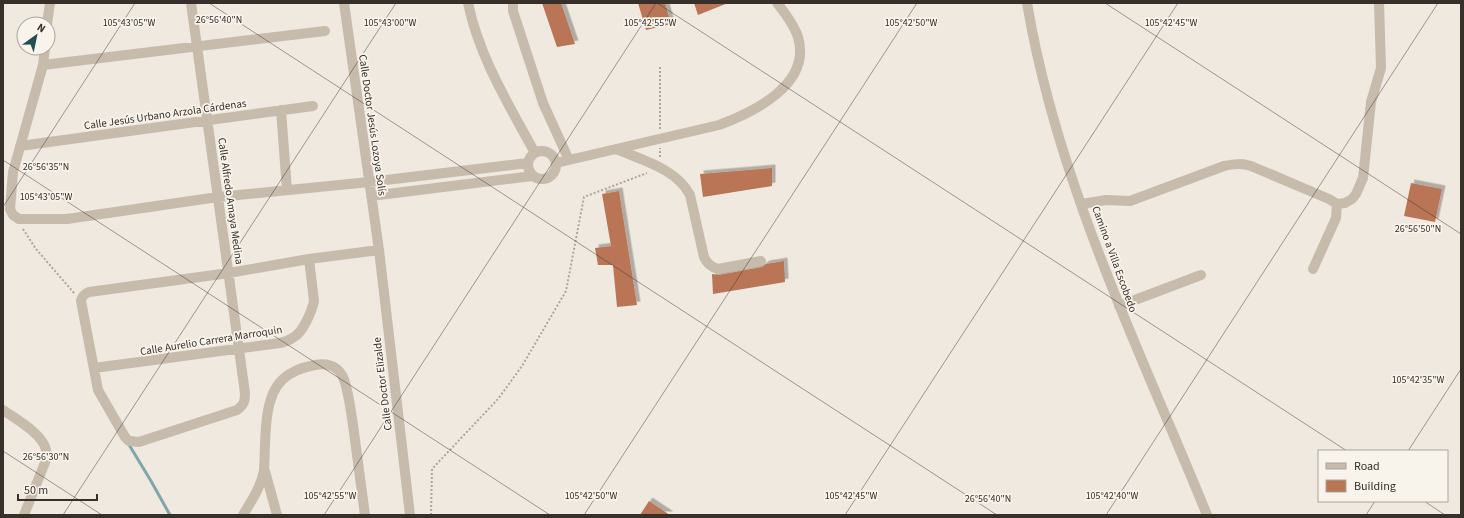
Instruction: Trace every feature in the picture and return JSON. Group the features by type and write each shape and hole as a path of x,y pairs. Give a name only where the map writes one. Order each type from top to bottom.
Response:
{"street":[{"path":"48,16 50,3"},
{"name":"Calle Alfredo Amaya Medina","path":"94,368 98,390 121,432 129,442 139,442 238,410 242,407 244,402 245,393 191,3"},
{"name":"Calle Doctor Jesús Lozoya Solís","path":"344,3 378,250"},
{"path":"468,3 474,27 495,79 535,153"},
{"path":"513,3 514,11 543,104 569,160"},
{"path":"556,163 719,125 741,117 766,102 780,91 797,67 800,51 798,36 794,27 777,3"},
{"name":"Camino a Villa Escobedo","path":"1027,3 1037,54 1062,146 1082,204 1119,306 1207,515"},
{"path":"1082,204 1106,200 1130,201 1233,164 1242,164 1262,170 1329,199 1337,204 1345,203 1352,199 1356,194 1363,178 1371,102 1381,68 1379,3"},
{"path":"43,66 198,48 325,31"},
{"path":"44,56 43,66 13,172 10,204 11,212 15,217 23,220 67,219 218,197 369,182 528,163"},
{"name":"Calle Jesús Urbano Arzola Cárdenas","path":"20,146 313,106"},
{"path":"281,110 287,190"},
{"path":"616,149 660,168 683,184 690,195 706,263 718,269 761,261"},
{"path":"544,151 548,152 556,163 555,172 548,178 540,180 532,176 529,172 528,163 532,155 535,153 544,151"},
{"path":"371,196 532,176"},
{"path":"1313,268 1336,218 1337,204"},
{"path":"94,368 81,301 83,296 89,292 378,250"},
{"name":"Calle Doctor Elizalde","path":"378,250 410,515"},
{"name":"Calle Aurelio Carrera Marroquin","path":"94,368 280,344 295,337 300,332 308,317 314,301 309,259"},
{"path":"1119,306 1201,275"},
{"path":"243,515 258,491 264,470 267,415 271,399 276,388 287,377 303,369 320,364 338,369 342,376 349,402 365,515"},
{"path":"3,410 36,434 47,451 46,460 24,515"},
{"path":"264,470 277,515"}],"path":[{"path":"431,515 432,469 498,399 522,366 566,291 584,198 660,168 660,65"},
{"path":"15,217 36,249 81,301"}],"building":[{"path":"542,3 561,3 575,44 557,47"},
{"path":"638,3 665,3 671,24 646,30"},
{"path":"694,3 728,3 698,15"},
{"path":"772,168 772,186 703,197 700,174"},
{"path":"1411,183 1442,189 1435,222 1404,216"},
{"path":"619,191 637,305 617,307 613,265 598,265 595,248 611,246 602,194"},
{"path":"784,261 785,282 713,294 712,274 719,275 762,267 766,264"},
{"path":"649,501 670,515 640,515"}],"waterway":[{"path":"128,443 170,515"}]}
